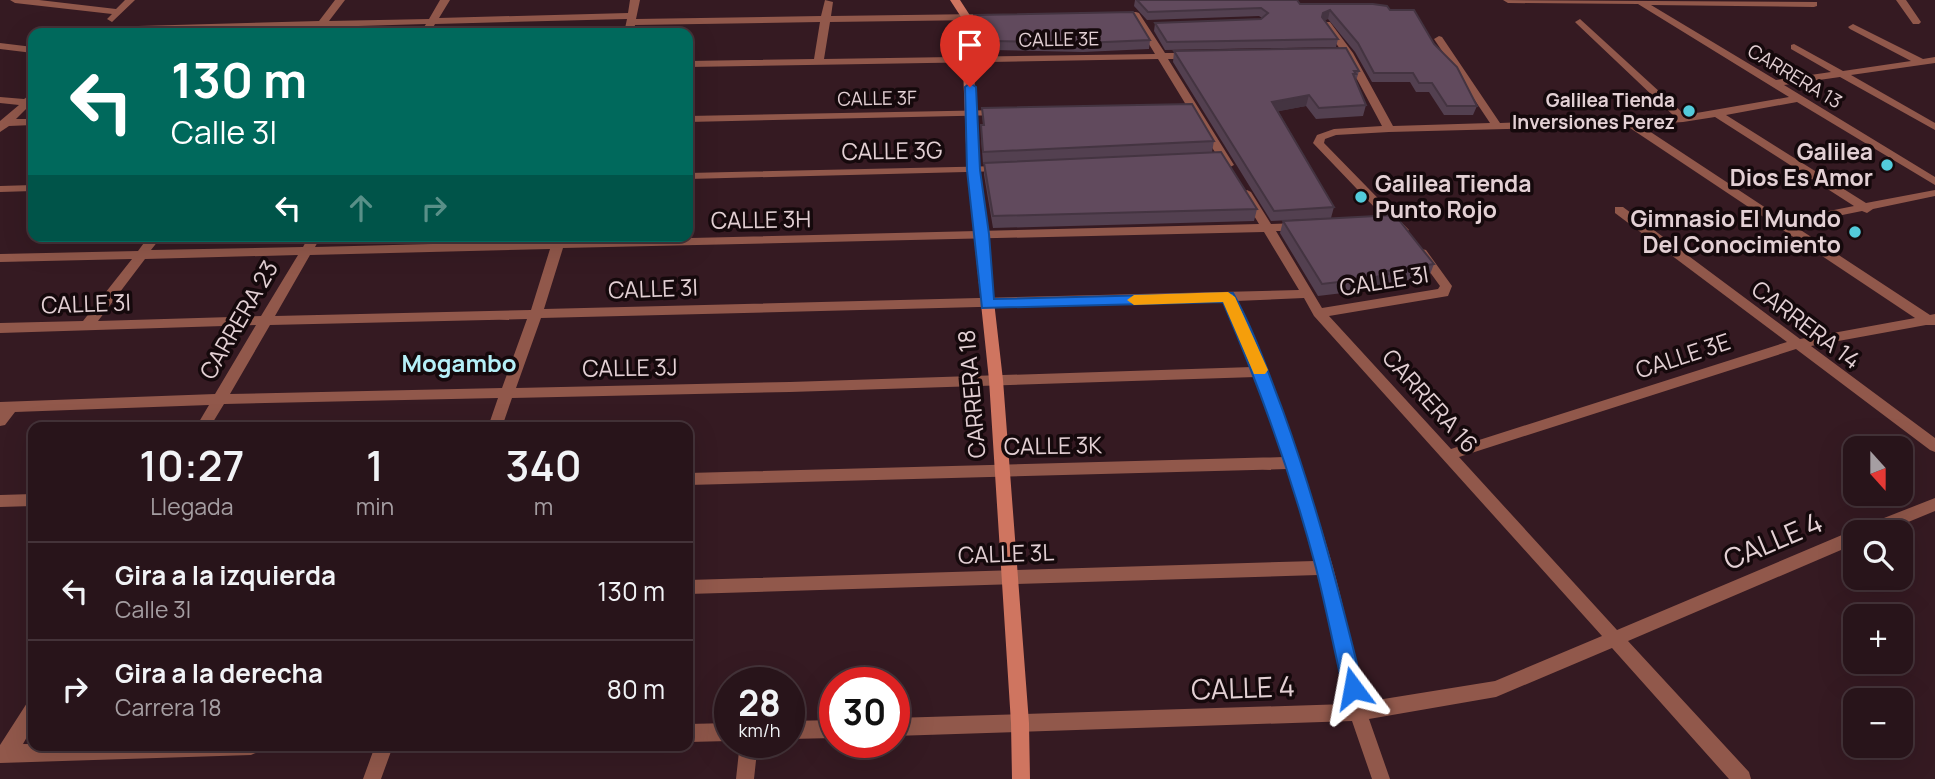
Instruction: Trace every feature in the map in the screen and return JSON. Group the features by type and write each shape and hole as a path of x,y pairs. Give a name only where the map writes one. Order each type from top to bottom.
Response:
{"street":[{"path":"15,0 118,12"},
{"path":"104,28 130,0"},
{"path":"319,28 340,0"},
{"path":"429,28 445,0"},
{"path":"630,28 635,0"},
{"path":"1508,0 1812,2"},
{"path":"1901,0 1916,22"},
{"name":"CARRERA 13","path":"1637,1 1935,182"},
{"path":"819,62 828,2"},
{"path":"199,28 323,23 632,19 826,20 961,6 990,17"},
{"name":"CARRERA 18","path":"961,6 972,113 973,170 996,380 1020,723 1021,779"},
{"name":"CARRERA 16","path":"1103,16 1144,22 1187,110 1268,228 1319,313 1742,779"},
{"path":"1580,22 1683,119"},
{"path":"1327,24 1348,53 1389,129 1629,123 1683,119 1798,99"},
{"path":"1853,27 1935,69"},
{"path":"1439,39 1497,126"},
{"path":"0,46 28,49"},
{"path":"1794,47 1935,127"},
{"path":"1334,54 1348,53"},
{"name":"CALLE 3E","path":"693,64 1200,56"},
{"path":"1773,83 1935,60"},
{"path":"0,100 28,99"},
{"path":"2,125 28,101"},
{"name":"CALLE 3F","path":"693,119 1014,113"},
{"path":"1718,114 1867,209"},
{"path":"2,125 28,122"},
{"path":"1629,123 1933,321"},
{"name":"CALLE 3I","path":"1319,313 1443,293 1446,286 1318,144 1321,137 1334,132 1389,129"},
{"name":"CALLE 3G","path":"693,176 1014,168"},
{"path":"0,189 28,188"},
{"path":"1782,224 1867,209 1935,193"},
{"name":"CARRERA 14","path":"1619,210 1935,446"},
{"name":"CALLE 3H","path":"693,238 1319,226"},
{"path":"87,325 151,242"},
{"name":"CARRERA 23","path":"206,422 312,242"},
{"name":"CALLE 3H","path":"0,258 307,251 513,242"},
{"path":"497,422 537,313 558,242"},
{"name":"CALLE 3I","path":"0,328 537,313 987,305 1306,294"},
{"path":"1228,297 1261,372 1293,463 1325,568 1358,712 1381,779"},
{"name":"CALLE 3E","path":"1449,455 1796,344 1933,321"},
{"name":"CALLE 3J","path":"6,407 1261,372"},
{"path":"0,421 6,407"},
{"name":"CALLE 3K","path":"693,479 1293,463"},
{"path":"0,501 28,500"},
{"path":"1896,520 1935,504"},
{"name":"CALLE 4","path":"910,726 1358,712 1496,690 1843,542"},
{"name":"CALLE 3L","path":"693,587 1325,568"},
{"path":"4,754 28,717"},
{"path":"693,733 714,732"},
{"path":"4,754 97,751"},
{"path":"372,779 382,751"},
{"path":"745,779 747,758"}],"building":[{"path":"1137,0 1297,0 1300,4 1373,4 1387,6 1390,10 1414,10 1434,44 1457,67 1477,106 1447,106 1432,83 1419,83 1413,73 1374,73 1358,43 1330,10 1323,13 1322,17 1338,39 1167,42 1155,23 1261,19 1268,13 1261,8 1148,12"},
{"path":"1133,12 1150,40 1083,43 993,41 993,44 977,45 974,15"},
{"path":"1346,48 1359,71 1354,71 1356,74 1353,74 1366,105 1319,108 1309,95 1272,102 1334,207 1274,211 1174,51"},
{"path":"1192,104 1214,141 983,152 982,108"},
{"path":"1221,152 1257,209 993,216 984,163"},
{"path":"1395,215 1434,264 1387,271 1388,274 1372,278 1322,284 1283,221"}],"slow traffic":[{"path":"1134,300 1228,297 1260,370"}],"place":[{"name":"Galilea Tienda Inversiones Perez","path":"1689,111"},
{"name":"Galilea Dios Es Amor","path":"1887,165"},
{"name":"Galilea Tienda Punto Rojo","path":"1361,197"},
{"name":"Gimnasio El Mundo Del Conocimiento","path":"1855,232"}],"district":[{"name":"Mogambo","path":"459,364"}],"route":[{"path":"970,87 973,170 982,234 987,305 1228,297 1261,372 1293,463 1325,568 1353,688"}]}
